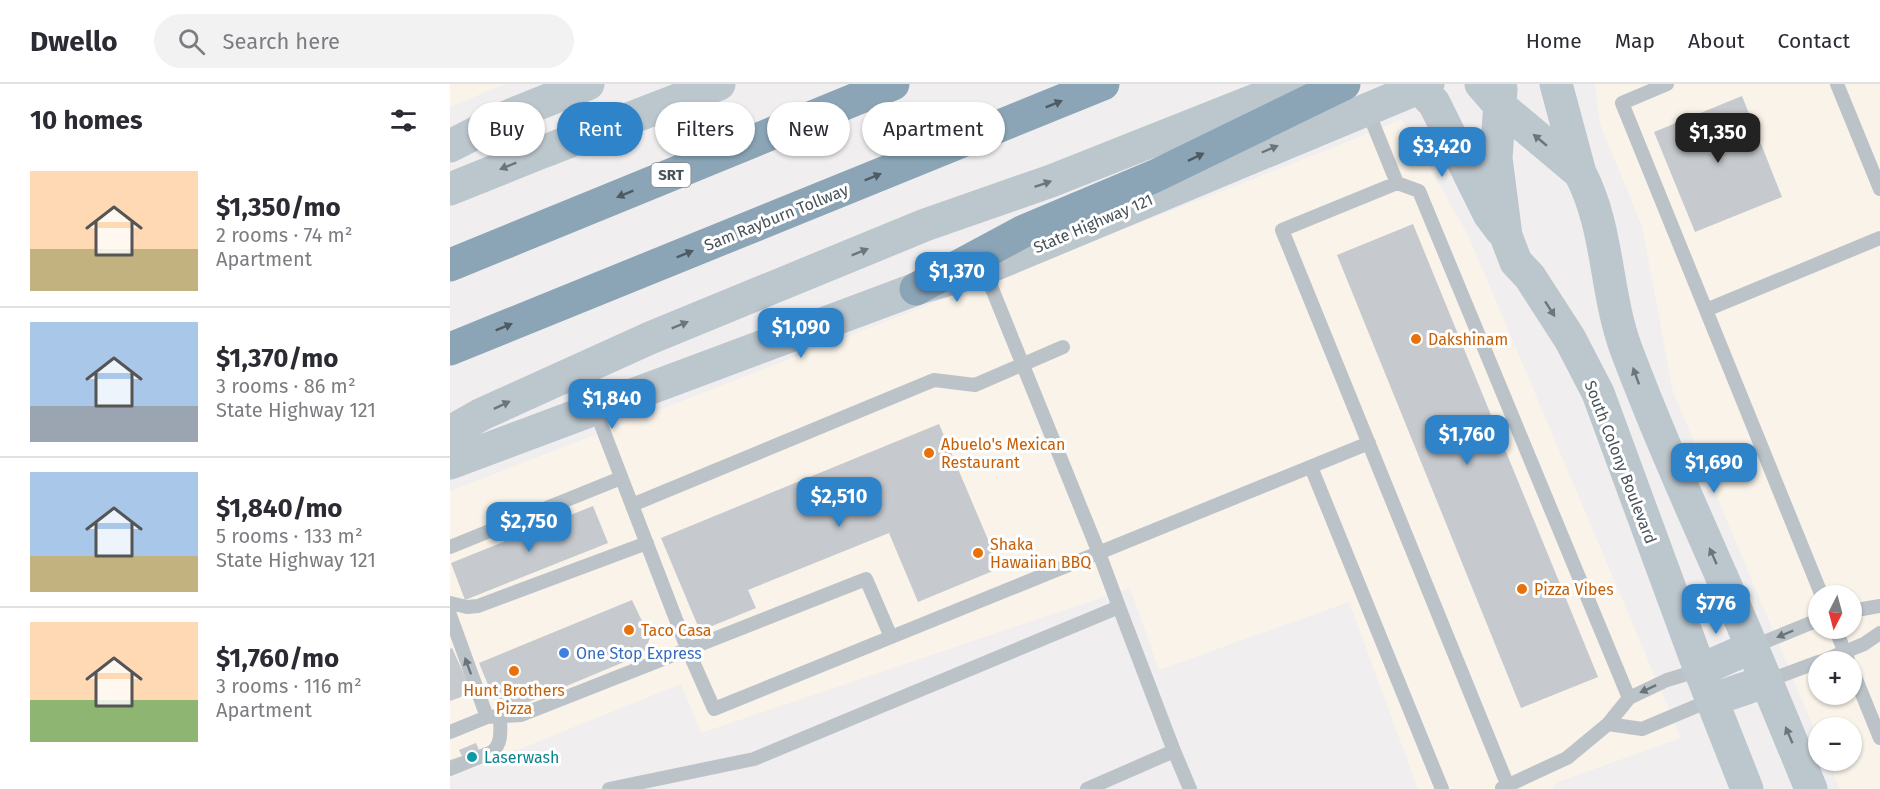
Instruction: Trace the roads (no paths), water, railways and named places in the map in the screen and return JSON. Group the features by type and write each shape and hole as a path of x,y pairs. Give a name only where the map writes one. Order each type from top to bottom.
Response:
{"highway":[{"name":"SRT","path":"450,266 893,84"},
{"name":"Sam Rayburn Tollway","path":"450,349 1102,84"},
{"path":"916,289 1022,232 1155,176 1344,84"}],"main road":[{"path":"450,146 513,114 588,84"},
{"path":"450,189 719,84"},
{"path":"450,432 482,414 650,338 925,225 1051,182 1296,84"},
{"name":"South Colony Boulevard","path":"1415,84 1434,104 1489,214 1570,339 1598,393 1705,685 1747,789"},
{"name":"State Highway 121","path":"450,463 916,289 984,269 1428,84"},
{"path":"1556,84 1580,173 1602,235 1612,298 1624,343 1648,407 1767,681 1811,789"},
{"path":"1494,91 1496,158 1511,249"},
{"path":"1494,91 1580,173"},
{"path":"1705,685 1752,647"},
{"path":"1705,685 1767,681"}],"lane":[{"path":"1667,84 1622,103 1818,585"},
{"path":"1837,84 1880,189"},
{"path":"1367,109 1397,183"},
{"path":"1629,698 1419,191 1397,183 1282,230 1369,443 1504,787 1567,759 1608,724 1629,698 1667,680 1705,685"},
{"path":"1706,310 1880,238"},
{"path":"984,269 1100,553 1190,789"},
{"path":"632,505 934,380 975,385 1063,347"},
{"path":"595,409 687,648 714,709 1369,443"},
{"path":"1311,467 1442,789"},
{"path":"450,547 621,478"},
{"path":"450,603 467,607 478,606 647,543"},
{"path":"450,732 493,717 521,715 866,579 891,637"},
{"path":"1862,609 1880,606"},
{"path":"609,789 754,759 1119,607"},
{"path":"450,615 493,717 500,741 498,747 492,752 450,769"},
{"path":"1752,647 1808,624"},
{"path":"1855,651 1880,633"},
{"path":"1767,681 1808,666"},
{"path":"1608,724 1642,729 1705,685"},
{"path":"1862,694 1880,738"},
{"path":"1087,789 1174,751"}],"place":[{"name":"Dakshinam","path":"1416,339"},
{"name":"Abuelo's Mexican Restaurant","path":"929,453"},
{"name":"Shaka Hawaiian BBQ","path":"978,553"},
{"name":"Pizza Vibes","path":"1522,589"},
{"name":"Taco Casa","path":"629,630"},
{"name":"One Stop Express","path":"564,653"},
{"name":"Hunt Brothers Pizza","path":"514,671"},
{"name":"Laserwash","path":"472,757"}]}
